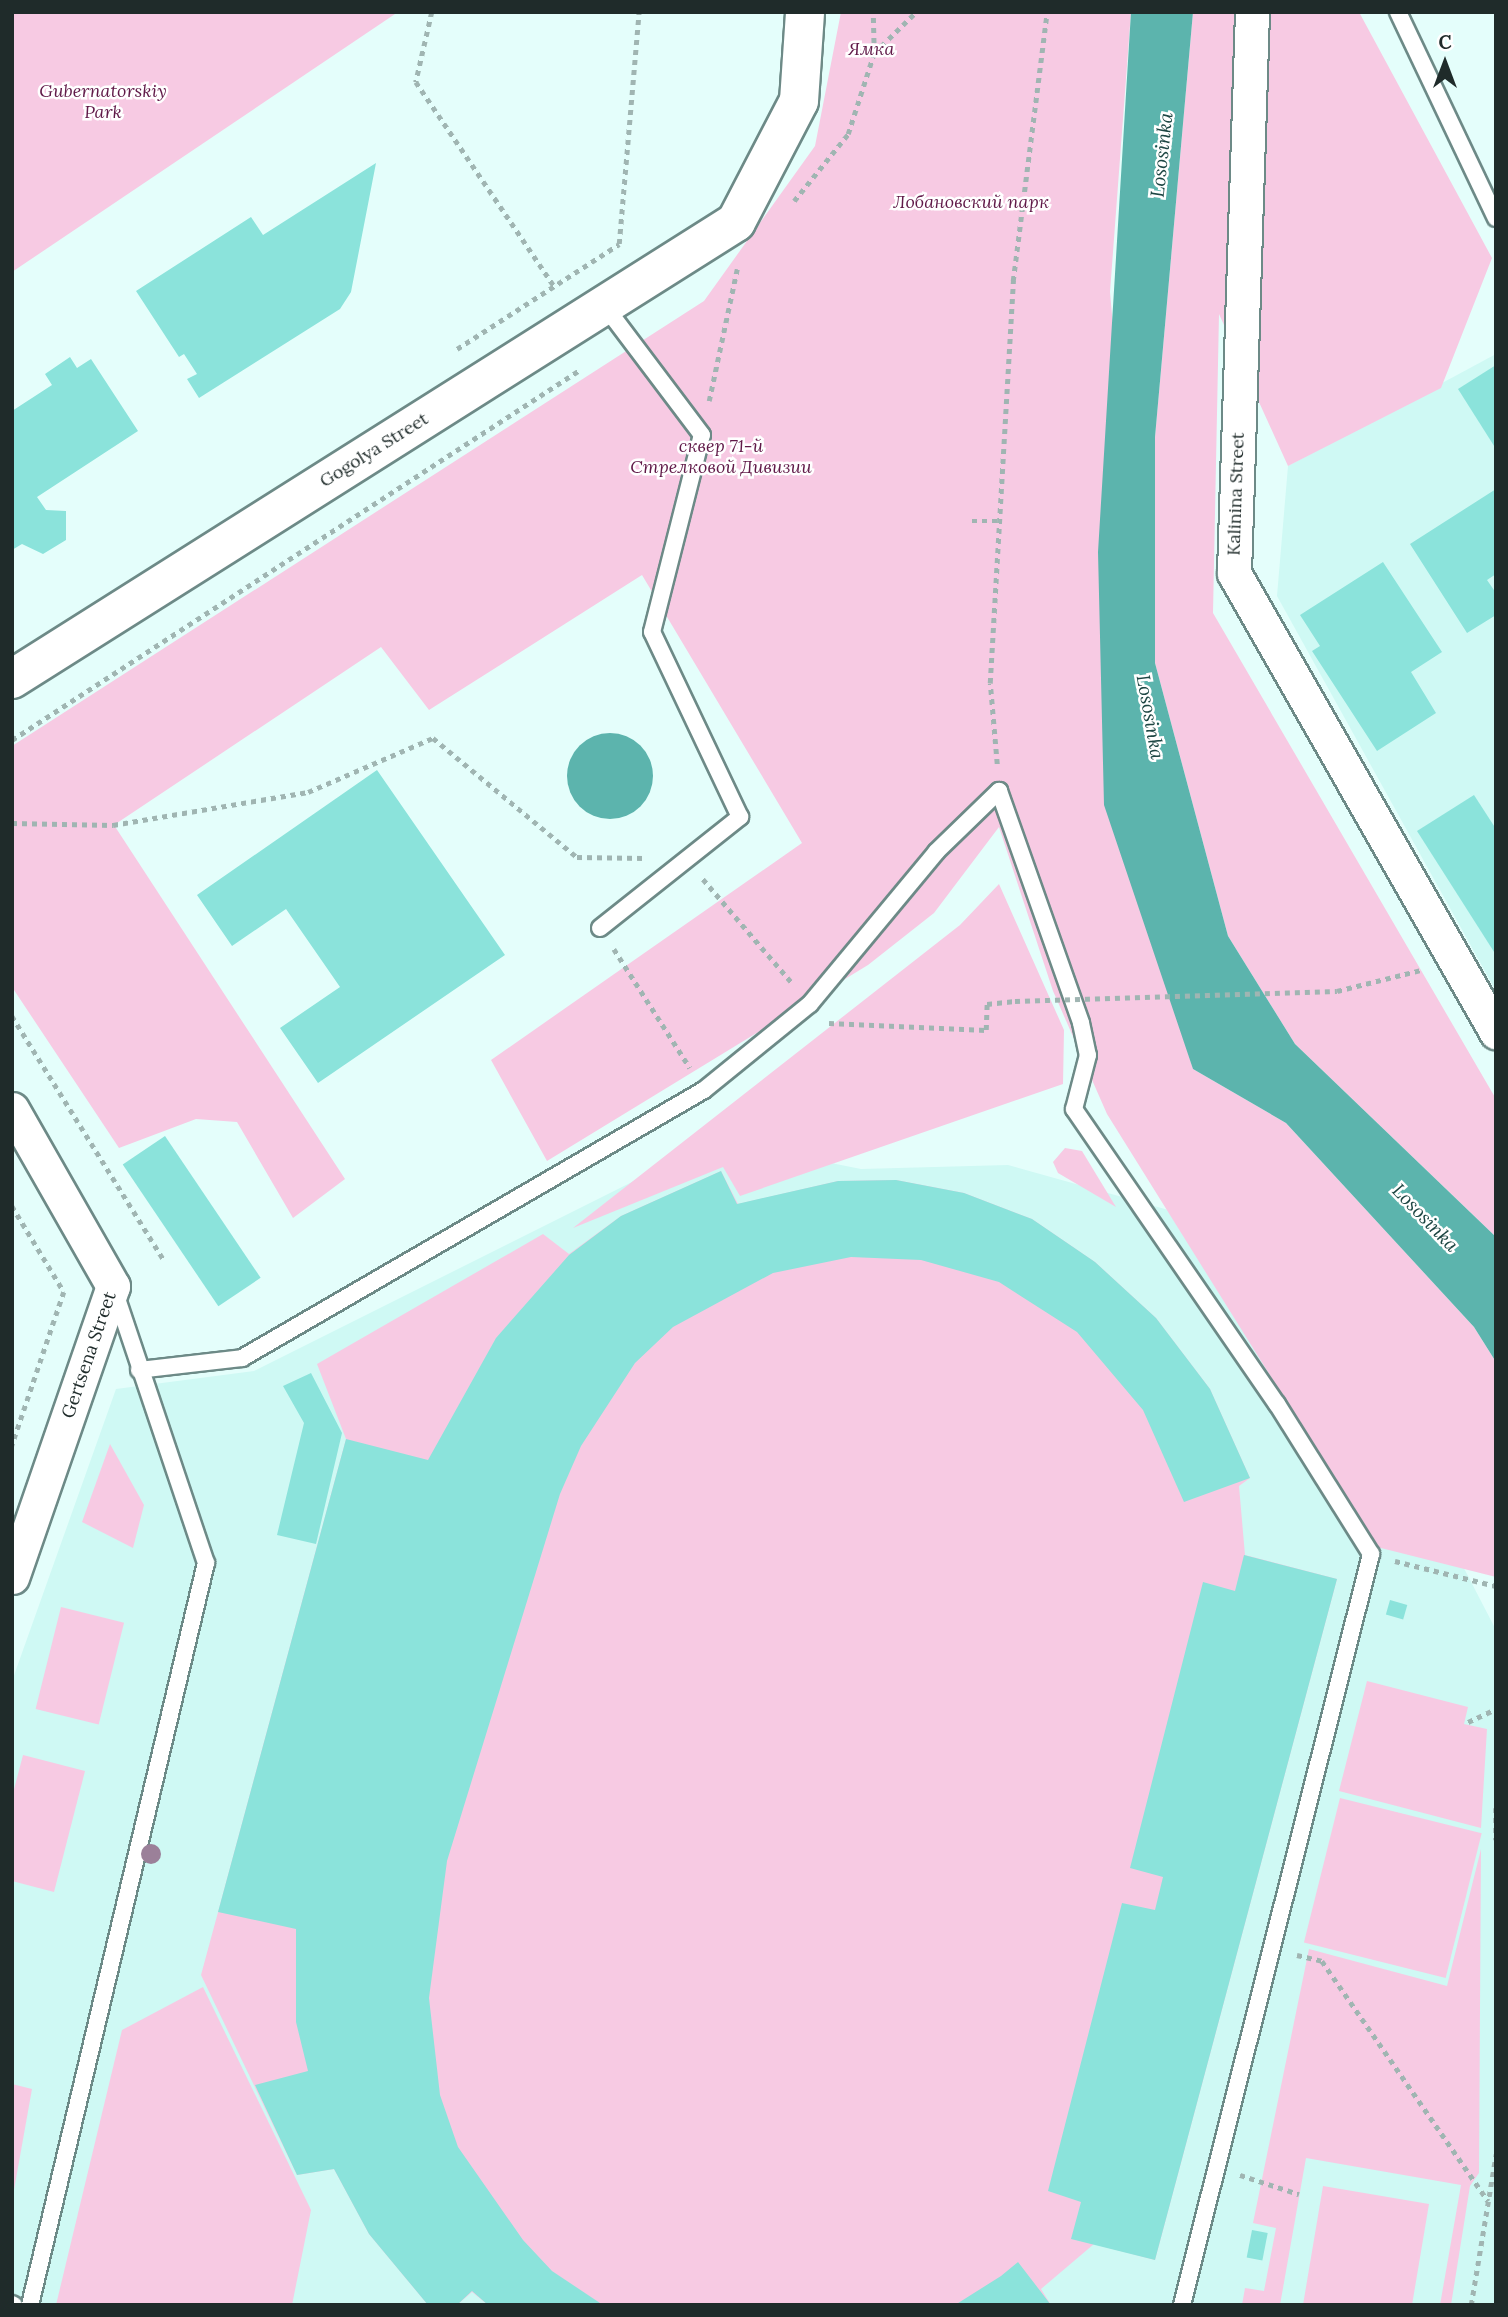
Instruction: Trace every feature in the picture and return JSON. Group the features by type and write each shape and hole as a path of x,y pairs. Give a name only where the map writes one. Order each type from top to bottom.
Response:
{"main road":[{"name":"Gogolya Street","path":"12,680 736,222 799,102 805,12"}],"street":[{"name":"Kalinina Street","path":"1252,12 1234,573 1451,962 1496,1032"},
{"name":"Gertsena Street","path":"12,1109 113,1286 12,1577"}],"lane":[{"path":"1398,12 1496,218"},
{"path":"600,928 740,817 652,632 702,435 604,304"},
{"path":"139,1370 242,1358 704,1090 810,1004 936,852 999,791 1081,1023 1088,1055 1073,1109 1277,1404 1371,1554 1182,2305"},
{"path":"30,2305 206,1563 113,1286"}],"path":[{"path":"432,12 416,82 554,286"},
{"path":"450,353 619,244 639,12"},
{"path":"874,53 916,12"},
{"path":"999,791 990,683 1013,281 1047,12"},
{"path":"702,435 737,269"},
{"path":"972,521 999,522"},
{"path":"12,823 113,825 308,792 433,738 577,857 686,859 826,1023 986,1030 987,1004 1337,991 1451,962"},
{"path":"600,928 704,1090"},
{"path":"12,1016 164,1260"},
{"path":"12,1206 64,1292 12,1446"},
{"path":"1396,1561 1496,1586"},
{"path":"1468,1722 1496,1709"},
{"path":"1496,1808 1496,1840"},
{"path":"1272,1949 1322,1961 1488,2202"},
{"path":"1471,2305 1496,2154"},
{"path":"1216,2169 1299,2194"},
{"path":"59,2305 99,2305"}],"shaded area":[{"path":"1496,354 1496,991 1277,596 1288,466"},
{"path":"716,1140 861,1169 1008,1165 1297,1246 1496,1630 1496,2305 12,2305 12,1681 116,1389 254,1371"}],"green space":[{"name":"Gubernatorskiy Park","path":"12,12 398,12 12,272"},
{"path":"841,12 1131,12 1110,292 1171,998 1193,1069 1286,1123 1474,1327 1496,1362 1496,1577 1377,1547 1107,1114 1053,991 999,827 934,913 868,965 547,1161 491,1060 802,843 642,575 429,710 381,647 114,825 345,1179 293,1218 237,1122 196,1119 119,1148 12,987 12,746 704,301 815,146"},
{"path":"1193,12 1359,12 1492,258 1441,388 1288,466 1219,314 1213,613 1496,1099 1496,1237 1295,1044 1228,936 1155,663 1155,437"},
{"path":"999,884 1064,1030 1063,1084 740,1196 723,1167 573,1228 960,925"},
{"path":"1065,1148 1082,1151 1116,1207 1058,1173 1053,1162"},
{"path":"721,1171 738,1204 838,1181 896,1180 964,1193 1032,1219 1095,1262 1156,1318 1210,1389 1250,1478 1239,1486 1245,1555 1337,1579 1155,2260 1094,2244 1041,2289 1051,2305 488,2305 472,2292 457,2305 428,2305 369,2234 334,2169 297,2175 201,1975 346,1439 317,1364 543,1234 569,1254 621,1216"},
{"path":"110,1444 144,1505 133,1548 82,1522"},
{"path":"61,1607 124,1623 99,1725 36,1709"},
{"path":"1367,1681 1468,1707 1464,1724 1487,1729 1481,1828 1339,1791"},
{"path":"23,1755 85,1771 54,1892 12,1881 12,1797"},
{"path":"1340,1798 1482,1833 1446,1978 1304,1943"},
{"path":"1481,1849 1479,2173 1470,2186 1451,2305 1440,2305 1461,2185 1306,2158 1280,2305 1242,2305 1245,2288 1264,2291 1276,2228 1253,2223 1309,1949 1447,1986"},
{"path":"203,1987 311,2210 292,2305 56,2305 122,2030"},
{"path":"12,2084 32,2089 12,2201"},
{"path":"1323,2186 1429,2204 1412,2305 1303,2305"}],"water":[{"name":"Lososinka","path":"1131,12 1193,12 1155,437 1155,663 1228,936 1295,1044 1496,1237 1496,1362 1474,1327 1286,1123 1193,1069 1104,805 1098,552"},
{"path":"610,733 626,737 640,746 649,760 653,776 649,792 640,806 626,815 610,819 594,815 580,806 571,792 567,776 571,760 580,746 594,737"}],"building":[{"path":"376,163 351,292 340,309 199,398 187,379 197,374 184,354 179,357 136,291 251,217 263,235"},
{"path":"70,357 77,368 91,359 138,431 37,497 46,510 66,511 66,540 43,554 22,544 12,550 12,411 52,385 45,374"},
{"path":"1496,365 1496,449 1458,389"},
{"path":"1496,489 1496,574 1487,580 1496,593 1496,615 1467,633 1410,544"},
{"path":"1383,562 1442,652 1411,672 1436,713 1377,751 1312,651 1320,646 1300,615"},
{"path":"377,770 505,955 318,1083 280,1028 340,987 286,909 232,946 197,895"},
{"path":"1474,795 1496,829 1496,955 1417,831"},
{"path":"165,1136 261,1278 218,1306 123,1165"},
{"path":"721,1171 737,1204 838,1181 896,1180 964,1193 1032,1219 1095,1262 1156,1318 1210,1389 1250,1478 1184,1502 1143,1410 1077,1332 999,1282 921,1260 851,1257 773,1273 673,1327 635,1363 581,1446 560,1494 447,1861 429,1998 440,2095 458,2147 523,2240 552,2271 603,2305 488,2305 472,2291 457,2305 428,2305 369,2234 334,2169 297,2175 255,2085 308,2071 296,2022 296,1929 218,1912 346,1439 428,1460 496,1338 569,1255 621,1216"},
{"path":"311,1373 342,1433 316,1544 277,1535 304,1423 283,1386"},
{"path":"1244,1555 1337,1579 1155,2260 1071,2239 1081,2202 1048,2191 1122,1903 1155,1910 1163,1877 1130,1868 1203,1582 1235,1591"},
{"path":"1390,1600 1407,1605 1403,1619 1386,1614"},
{"path":"1252,2230 1268,2233 1262,2261 1247,2257"},
{"path":"1018,2262 1051,2305 955,2305 1001,2276"}],"park label":[{"name":"Ямка","path":"871,49"},
{"name":"Лобановский парк","path":"971,202"},
{"name":"сквер 71-й Стрелковой Дивизии","path":"721,457"}]}
